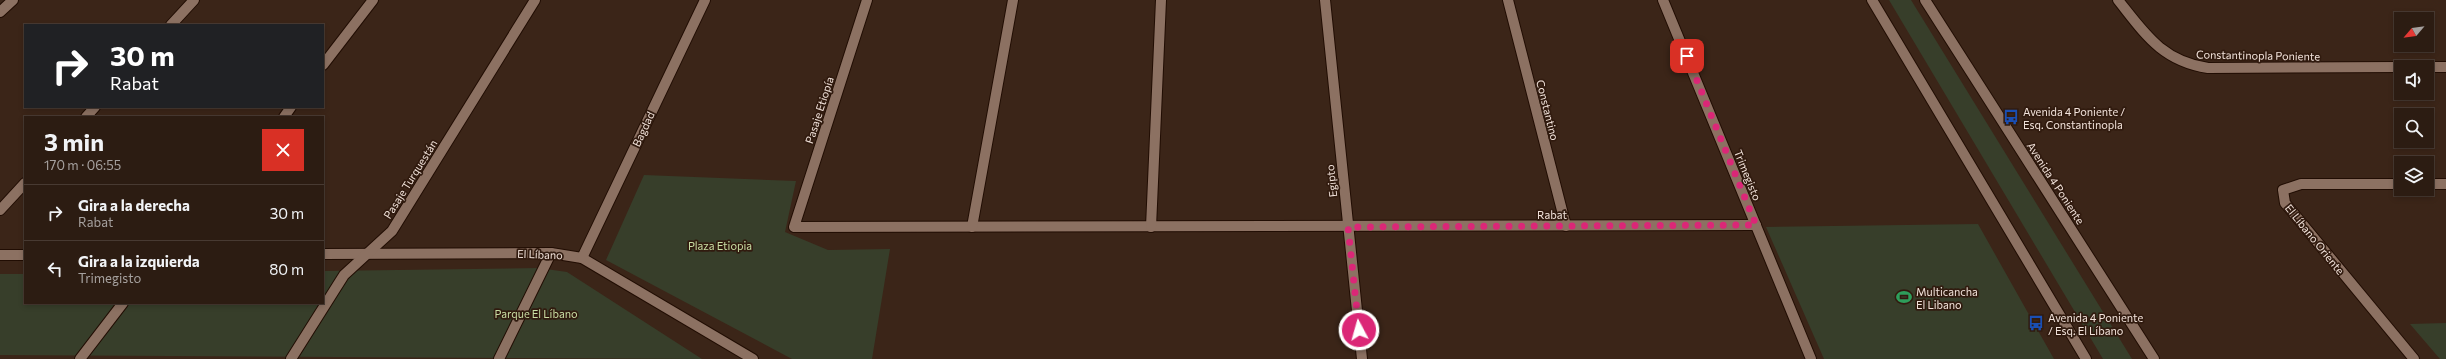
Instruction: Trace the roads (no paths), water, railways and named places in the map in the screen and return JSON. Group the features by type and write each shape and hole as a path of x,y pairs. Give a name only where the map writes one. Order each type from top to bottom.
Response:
{"street":[{"path":"0,12 13,0"},
{"path":"172,24 194,0"},
{"path":"324,64 373,0"},
{"name":"Pasaje Turquestán","path":"291,359 344,275 392,231 535,0"},
{"name":"Bagdad","path":"582,258 705,0"},
{"name":"Pasaje Etiopía","path":"794,227 867,0"},
{"path":"972,227 1012,0"},
{"path":"1151,227 1161,0"},
{"name":"Egipto","path":"1324,0 1362,359"},
{"name":"Constantino","path":"1508,0 1566,226"},
{"name":"Trimegisto","path":"1664,0 1811,359"},
{"path":"1872,0 2086,359"},
{"name":"Avenida 4 Poniente","path":"1925,0 2154,359"},
{"name":"Constantinopla Poniente","path":"2118,0 2158,49 2172,59 2190,66 2208,68 2394,67"},
{"path":"2434,67 2446,67"},
{"path":"87,116 94,108"},
{"path":"0,210 24,184"},
{"name":"El Líbano Oriente","path":"2394,184 2301,184 2290,186 2283,190 2282,194 2285,203 2414,359"},
{"path":"2434,184 2446,184"},
{"name":"Rabat","path":"794,227 1756,225"},
{"path":"500,359 552,253"},
{"name":"El Líbano","path":"324,254 552,253 582,258 753,359"},
{"path":"0,255 24,255"},
{"path":"80,359 122,304"}],"place":[{"name":"Avenida 4 Poniente / Esq. Constantinopla","path":"2011,117"},
{"name":"Multicancha El Libano","path":"1904,297"},
{"name":"Avenida 4 Poniente / Esq. El Líbano","path":"2036,323"}],"park label":[{"name":"Plaza Etiopia","path":"720,245"},
{"name":"Parque El Líbano","path":"536,313"}]}
